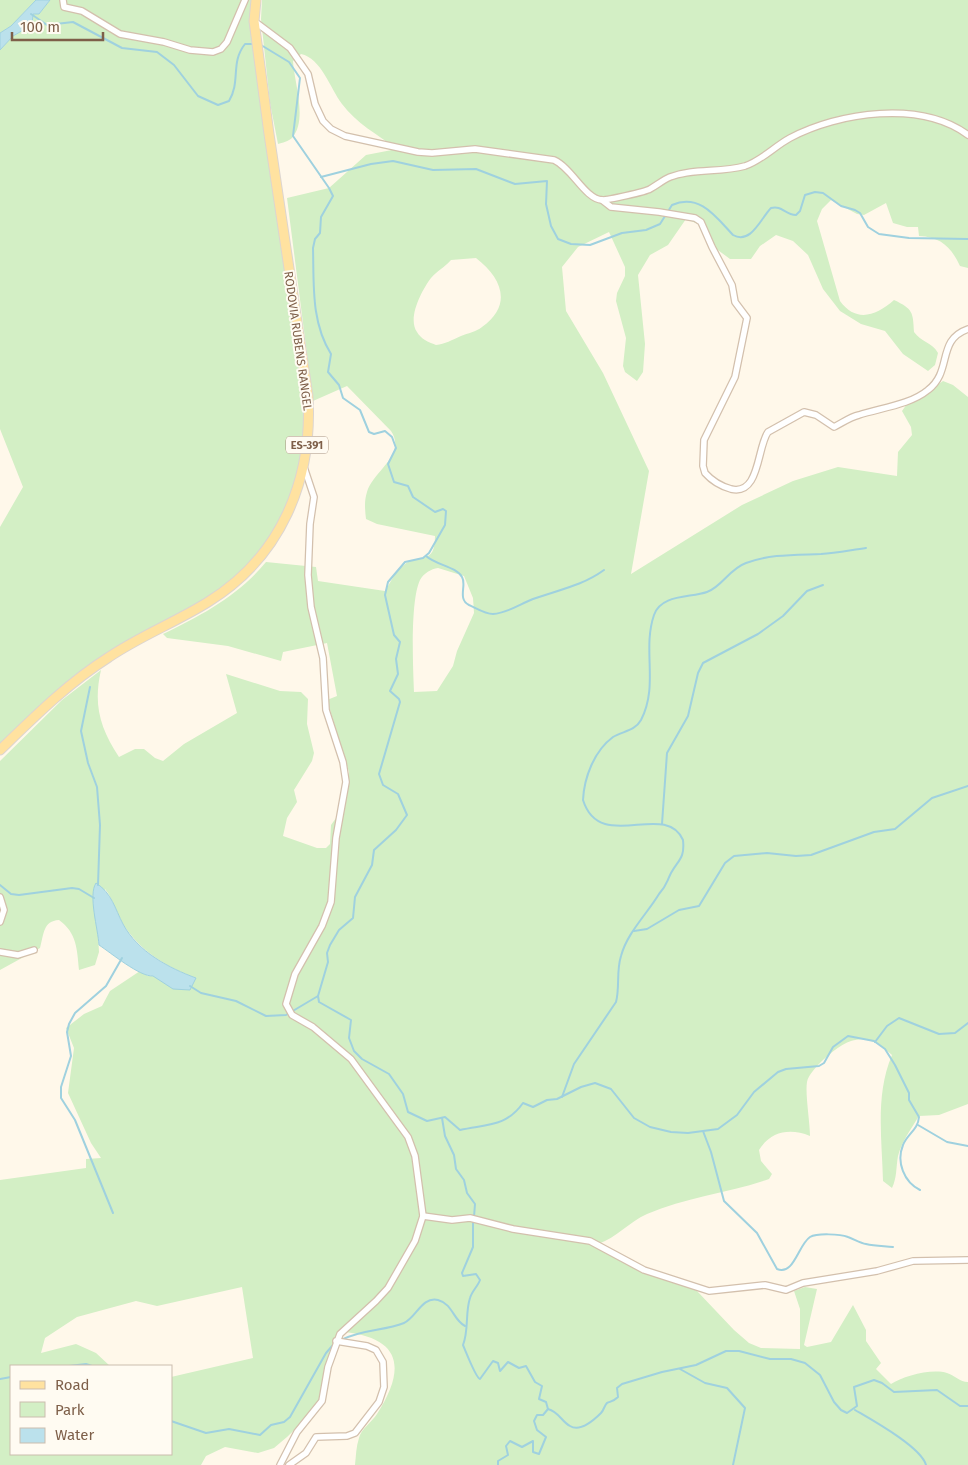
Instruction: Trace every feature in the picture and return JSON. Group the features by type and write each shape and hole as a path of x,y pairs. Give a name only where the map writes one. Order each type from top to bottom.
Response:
{"main road":[{"name":"RODOVIA RUBENS RANGEL","path":"0,750 80,677 130,644 209,602 246,574 263,556 276,536 293,502 304,467 308,435 308,396 254,21 256,0"}],"street":[{"path":"63,0 64,7 82,11 120,34 164,42 190,50 214,52 227,42 245,0"},
{"path":"254,21 290,48 306,70 318,112 331,129 355,139 418,152 432,153 475,149 554,160 565,166 589,194 611,207 659,212 695,218 701,222 712,247 732,283 735,302 747,318 735,377 703,446 705,473 720,486 735,490 744,487 754,476 768,432 799,414 810,413 834,426 857,415 894,405 926,392 944,370 948,344 957,334 968,330"},
{"path":"602,200 647,190 679,174 745,166 803,132 860,116 887,114 932,118 950,124 968,135"},
{"path":"280,1465 297,1432 324,1398 328,1367 336,1341 342,1330 376,1301 388,1288 416,1241 423,1216 415,1156 408,1137 351,1059 319,1031 292,1015 286,1004 295,974 322,926 331,902 336,838 346,782 343,762 326,710 323,658 311,607 308,575 310,524 314,497 304,467"},
{"path":"0,897 4,910 0,922"},
{"path":"0,952 18,955 34,950"},
{"path":"423,1216 452,1220 473,1219 513,1229 594,1242 644,1270 709,1291 764,1285 786,1290 803,1283 877,1271 913,1261 968,1260"},
{"path":"289,1465 306,1452 316,1437 347,1436 355,1433 382,1397 384,1387 383,1362 376,1350 367,1346 336,1341"}],"green space":[{"path":"0,0 36,0 11,26 0,33"},
{"path":"50,0 253,0 284,267 305,418 299,479 279,525 233,583 118,648 0,748 0,527 23,487 0,429 0,50 13,36 27,28 33,19 33,14 39,14"},
{"path":"262,0 968,0 968,268 960,266 953,253 944,244 933,238 919,236 918,227 907,227 893,223 886,203 864,215 857,214 831,200 822,209 817,221 840,301 846,308 859,315 866,315 880,310 894,300 905,306 911,312 914,332 933,346 938,353 935,365 928,371 903,354 885,331 861,324 840,311 823,289 808,255 793,241 776,235 760,246 751,259 730,259 707,242 698,224 686,219 668,245 650,255 638,275 645,344 643,372 637,381 625,372 623,366 626,338 616,301 617,293 625,276 625,267 609,232 578,247 562,267 566,311 603,373 649,471 631,574 742,505 793,481 838,467 897,476 898,452 912,435 911,427 902,411 909,401 922,396 943,381 953,385 968,397 968,1104 939,1115 919,1116 907,1135 898,1156 892,1188 883,1181 881,1101 883,1086 892,1055 882,1047 865,1039 848,1042 823,1060 808,1079 807,1094 810,1136 795,1132 781,1133 769,1139 759,1150 761,1161 772,1174 769,1179 662,1208 640,1217 611,1238 598,1244 600,1248 697,1291 734,1330 749,1343 761,1348 800,1349 800,1309 794,1291 805,1287 817,1289 804,1345 807,1347 831,1342 853,1305 866,1330 866,1341 881,1363 876,1369 891,1384 910,1376 934,1371 947,1373 968,1382 968,1465 355,1465 360,1435 377,1414 386,1398 395,1370 393,1358 388,1349 378,1341 363,1335 344,1332 330,1351 322,1400 313,1412 274,1448 258,1453 225,1447 206,1456 201,1465 0,1465 0,1180 86,1168 86,1159 101,1158 91,1143 68,1093 74,1048 66,1028 84,1014 102,1006 110,991 140,971 148,976 196,978 175,969 148,952 125,927 105,889 98,934 99,952 95,965 79,970 77,948 73,936 59,920 47,926 40,948 0,970 0,761 62,700 101,670 98,694 100,716 107,736 119,757 135,749 144,749 155,758 163,761 184,744 237,713 226,674 280,691 301,692 308,699 307,724 314,753 312,761 294,790 297,802 287,818 283,836 317,848 326,848 330,844 331,825 341,811 349,772 327,700 337,696 327,643 283,652 281,661 228,646 167,638 163,634 219,604 244,585 266,562 316,567 318,581 385,591 401,567 410,561 429,555 434,546 435,536 377,524 366,519 365,502 370,484 387,463 395,448 395,440 391,431 347,386 313,401 287,198 329,188 366,155 397,149 354,117 342,104 320,67 314,61 301,54 293,61 300,111 297,130 292,138 278,144 270,103 261,19","holes":["476,258 492,274 500,292 501,301 492,319 475,331 445,343 436,345 421,337 414,326 415,312 420,297 433,276 451,260","438,568 464,576 473,598 474,613 457,651 453,666 437,691 414,692 413,618 417,590 420,580 424,575"]}],"water":[{"path":"36,0 50,0 39,14 33,14 32,25 13,36 0,50 0,33 11,26"},
{"path":"96,883 109,896 123,924 137,943 165,964 196,978 190,990 173,989 153,976 133,969 99,945 93,904"}],"waterway":[{"path":"31,14 47,25 73,22 122,48 157,52 174,65 198,96 218,105 229,101 233,94 240,51 245,44 254,44"},
{"path":"261,45 289,62 300,78 293,136 333,196 321,217 320,233 315,239 313,248 317,316 320,329 331,354 328,372 339,385 343,398 360,410 369,432 374,434 385,431 392,437 396,448 388,464 394,482 408,486 413,497 435,512 443,509 446,511 445,525 429,553 423,558 405,562 388,582 385,595 394,635 400,642 396,659 398,674 390,691 400,702 379,774 383,785 398,794 407,815 396,830 374,850 372,865 355,897 353,918 339,930 327,953 328,962 318,996 319,1002 351,1020 349,1038 354,1051 362,1059 389,1074 403,1094 408,1112 427,1121 445,1117 460,1130 503,1121 517,1111 523,1103 533,1107 595,1083 611,1089 634,1118 650,1127 671,1132 688,1133 718,1129 737,1115 754,1092 778,1072 786,1069 819,1066 824,1063 833,1047 848,1036 874,1041 885,1049 895,1065 909,1093 909,1100 919,1117 915,1129 903,1145 900,1158 906,1177 920,1190"},
{"path":"321,177 371,164 393,161 433,170 476,169 515,184 547,181 546,204 551,226 558,239 571,244 590,245 622,233 646,230 660,224 672,205 682,202 699,204 714,214 733,235 745,236 755,229 771,208 775,207 796,215 800,211 805,195 815,192 823,193 841,206 860,213 868,227 879,234 909,238 968,239"},
{"path":"562,1097 574,1064 616,1002 620,962 628,939 665,886 683,851 683,840 674,829 662,824 617,826 603,823 591,816 583,800 585,783 595,757 613,737 636,726 641,720 646,707 650,681 649,641 654,615 663,603 712,590 735,569 755,560 773,556 827,554 866,548"},
{"path":"426,556 456,571 463,580 465,602 490,614 504,612 533,599 578,584 604,570"},
{"path":"662,824 667,753 688,716 698,673 703,663 758,634 783,616 807,591 823,585"},
{"path":"90,687 81,731 88,763 97,787 100,825 98,885"},
{"path":"634,931 647,929 679,910 699,906 725,863 734,856 767,853 796,856 811,855 874,832 895,829 932,798 968,786"},
{"path":"0,885 11,894 19,895 72,888 79,889 94,898"},
{"path":"113,1213 75,1120 61,1098 61,1087 71,1056 67,1032 69,1024 75,1013 106,986 122,958"},
{"path":"190,986 201,993 236,1001 266,1016 286,1015 318,996"},
{"path":"875,1042 887,1026 899,1018 939,1034 955,1033 968,1023"},
{"path":"442,1118 445,1136 454,1155 456,1169 464,1180 467,1193 475,1204 474,1217"},
{"path":"918,1125 947,1142 968,1146"},
{"path":"703,1131 711,1152 724,1201 757,1233 777,1269 783,1270 788,1268 810,1237 823,1234 840,1235 866,1244 893,1247"},
{"path":"473,1221 473,1247 462,1273 463,1276 476,1274 480,1280 470,1298 463,1345 480,1379 493,1361 498,1363 500,1371 508,1362 519,1368 526,1366 535,1382 542,1386 539,1399 546,1402 548,1409"},
{"path":"341,1340 349,1336 404,1323 423,1304 432,1300 438,1300 447,1305 465,1326"},
{"path":"172,1421 206,1433 229,1429 260,1435 271,1425 284,1422 290,1417 326,1353 333,1345"},
{"path":"548,1409 555,1412 570,1426 582,1426 591,1422 602,1412 607,1403 618,1397 617,1388 622,1384 662,1372 696,1365 726,1351 739,1351 770,1359 791,1359 805,1363 820,1375 834,1402 841,1410 847,1413 857,1406 854,1387 874,1380 882,1383 894,1392 937,1390 960,1406 968,1406"},
{"path":"78,1365 89,1365"},
{"path":"680,1369 705,1383 727,1388 745,1408 733,1465"},
{"path":"0,1379 10,1377"},
{"path":"498,1465 498,1461 508,1455 506,1446 510,1441 522,1447 533,1441 533,1452 539,1454 546,1437 537,1430 534,1421 537,1415 543,1415 548,1409"},
{"path":"855,1410 906,1442 922,1458 926,1465"}]}
